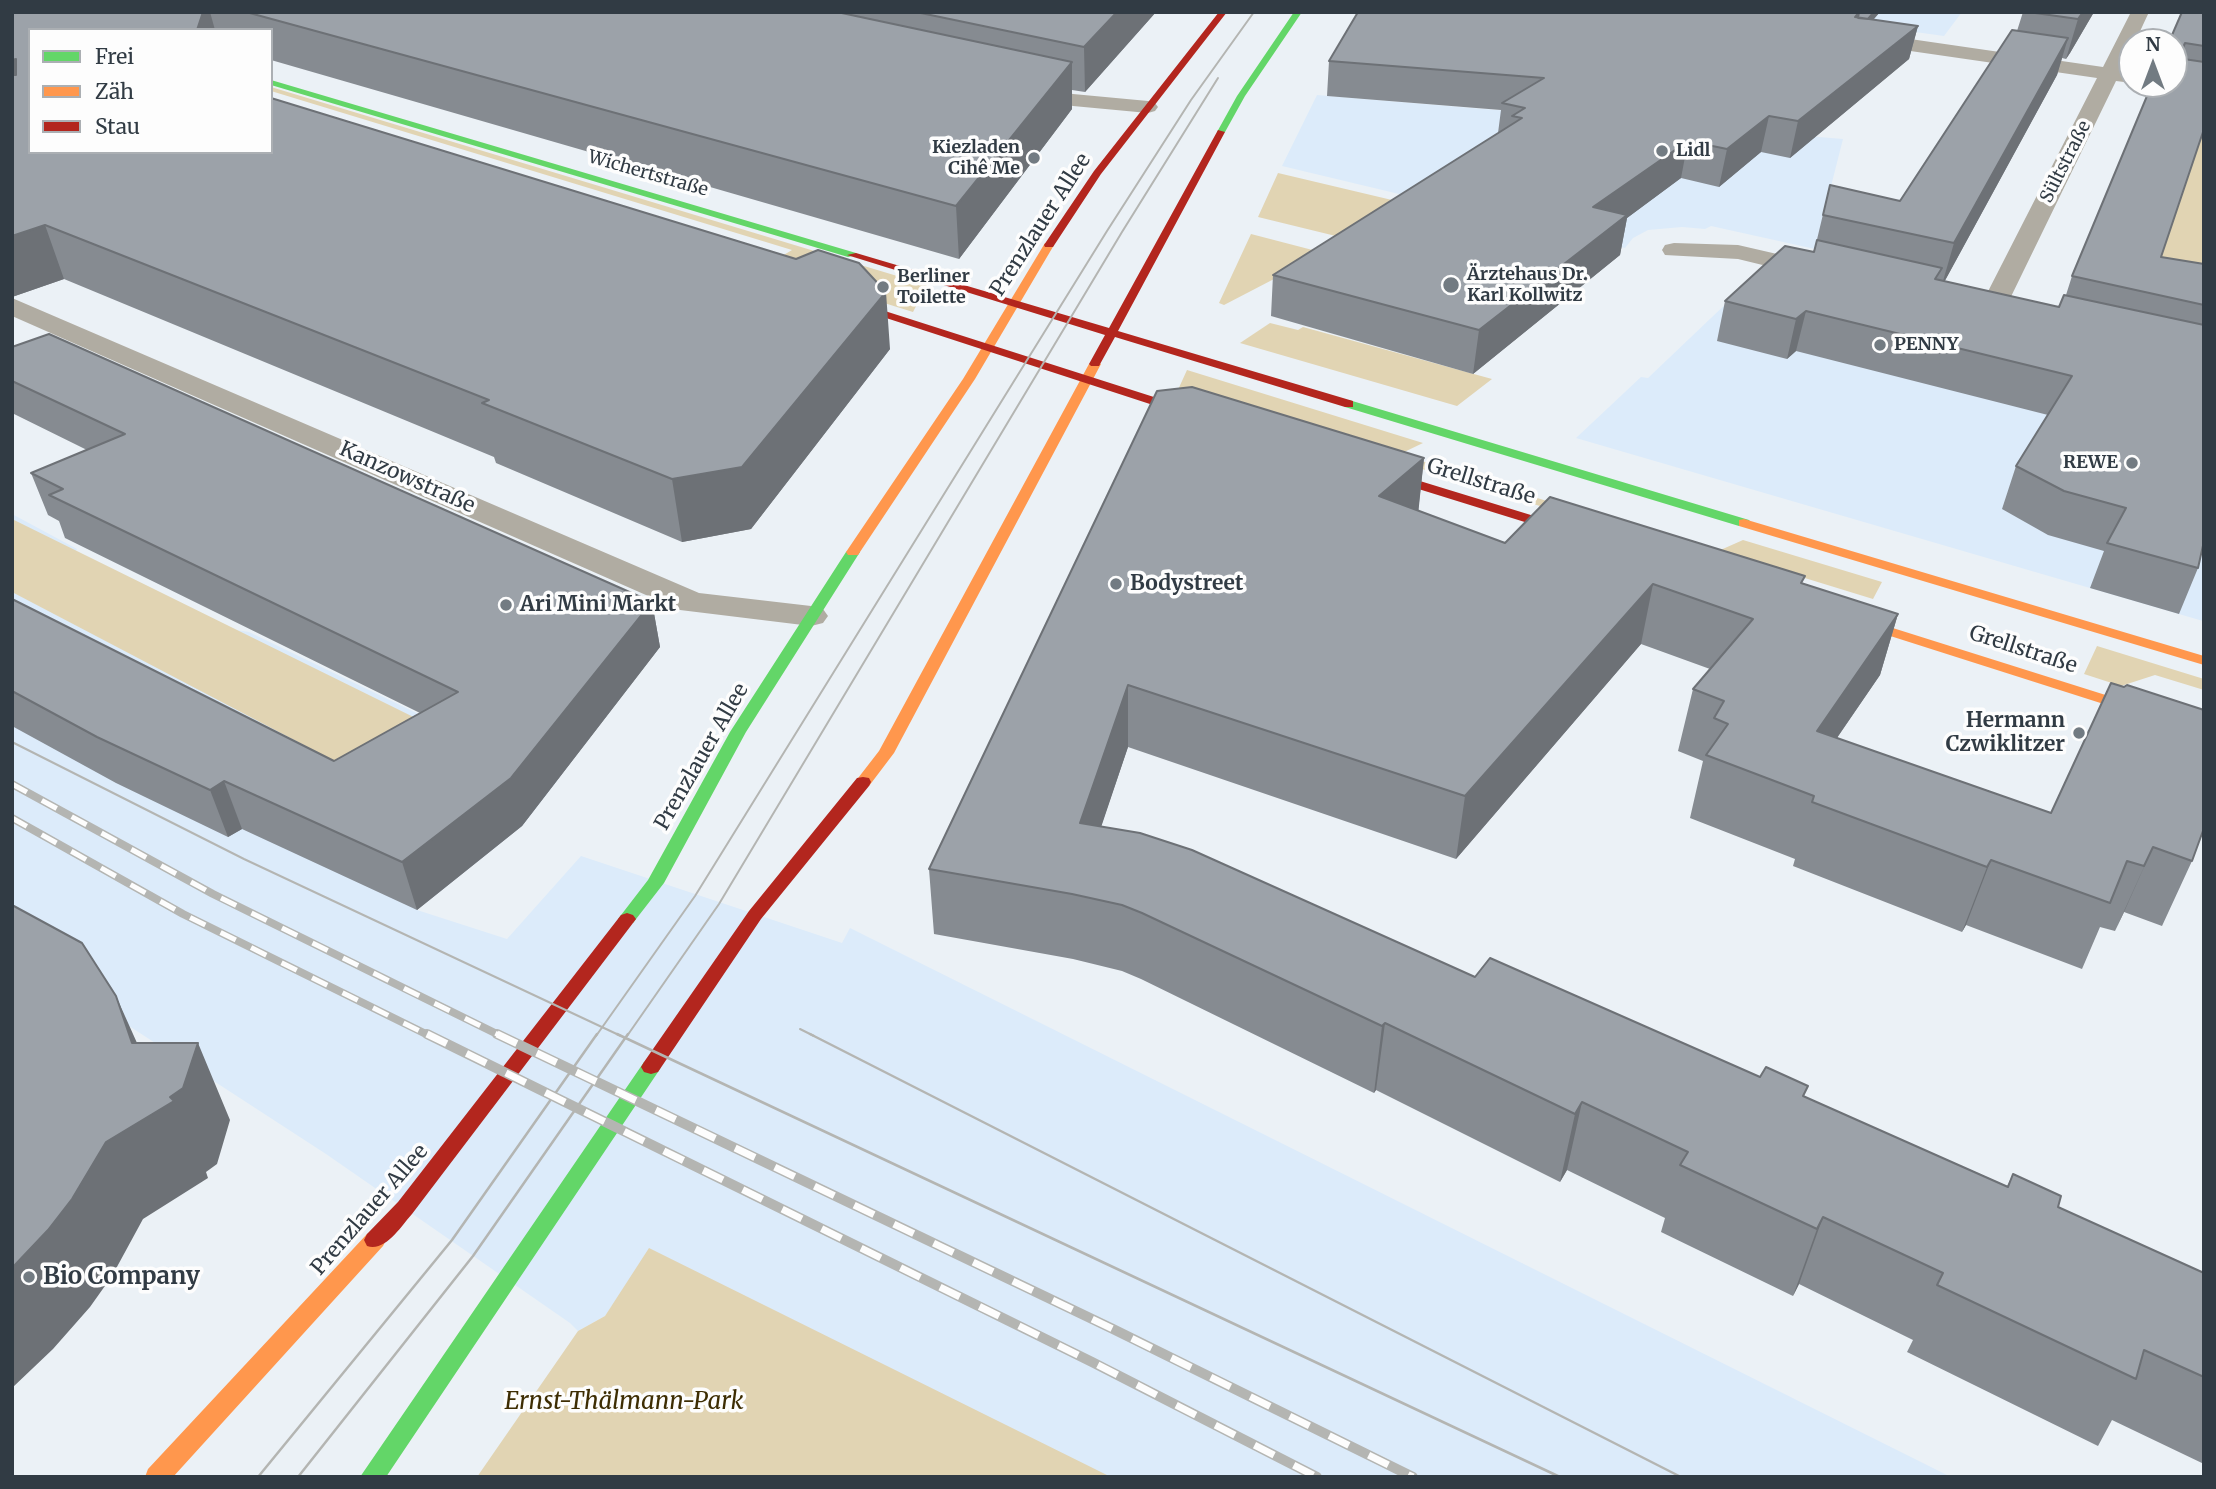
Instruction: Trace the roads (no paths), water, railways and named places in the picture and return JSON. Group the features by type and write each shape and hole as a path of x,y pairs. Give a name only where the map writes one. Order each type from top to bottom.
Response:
{"main road":[{"name":"Prenzlauer Allee","path":"157,1477 405,1208 655,883 738,732 811,616 970,379 1014,302 1097,173 1223,12"},
{"path":"372,1477 755,915 887,753 1113,333 1127,302 1241,96 1298,12"},
{"name":"Wichertstraße","path":"273,83 1014,302"},
{"path":"816,292 1219,422"},
{"name":"Grellstraße","path":"1014,302 2204,661"},
{"name":"Grellstraße","path":"1353,464 1589,537"},
{"name":"Grellstraße","path":"1825,611 2204,731"}],"street":[{"name":"Sültstraße","path":"2021,317 1979,308 2110,74 2140,12"},
{"path":"1843,35 2118,75"},
{"path":"999,84 1073,100 1148,107"},
{"path":"1674,250 1738,252 1846,277"},
{"name":"Kanzowstraße","path":"12,306 692,603 811,616"}],"tram line":[{"path":"602,1027 695,896 1107,231 1191,100 1254,12"},
{"path":"627,1036 719,904 1122,232 1218,78"},
{"path":"12,742 244,859 602,1027"},
{"path":"596,1036 602,1027"},
{"path":"602,1027 621,1036"},
{"path":"800,1029 810,1034"},
{"path":"258,1477 452,1240 597,1034"},
{"path":"617,1034 625,1038"},
{"path":"625,1038 628,1034"},
{"path":"810,1034 814,1036"},
{"path":"810,1034 1681,1477"},
{"path":"298,1477 473,1256 625,1038"},
{"path":"625,1038 1560,1477"}],"railway":[{"path":"12,784 213,894 501,1036"},
{"path":"12,818 183,914 430,1036"},
{"path":"427,1034 1092,1362 1317,1477"},
{"path":"497,1034 1113,1329 1413,1477"}],"place":[{"name":"Lidl","path":"1662,151"},
{"name":"Kiezladen Cihê Me","path":"1034,158"},
{"name":"Ärztehaus Dr. Karl Kollwitz","path":"1451,285"},
{"name":"Berliner Toilette","path":"883,287"},
{"name":"PENNY","path":"1880,345"},
{"name":"REWE","path":"2132,463"},
{"name":"Bodystreet","path":"1116,584"},
{"name":"Ari Mini Markt","path":"506,605"},
{"name":"Hermann Czwiklitzer","path":"2079,733"},
{"name":"Bio Company","path":"29,1277"}],"park label":[{"name":"Ernst-Thälmann-Park","path":"624,1402"}]}
